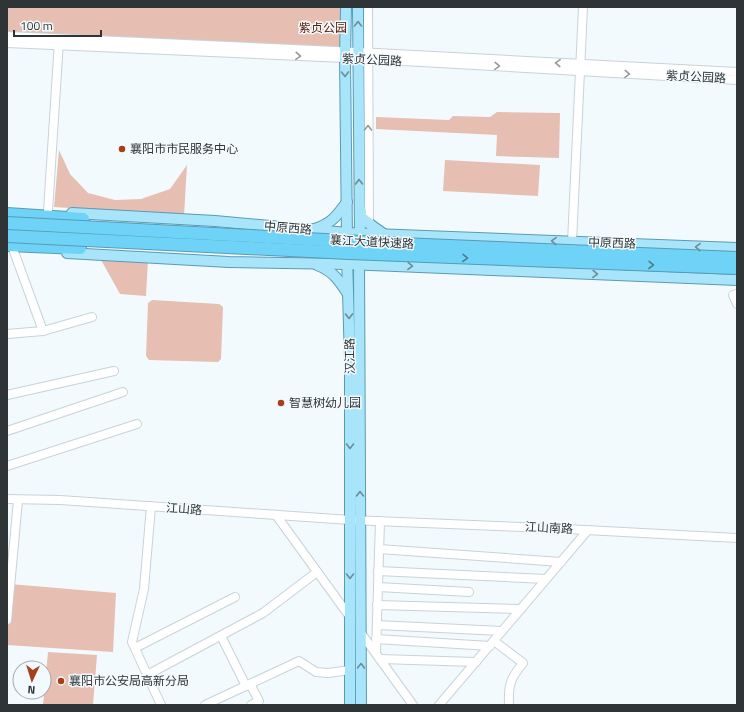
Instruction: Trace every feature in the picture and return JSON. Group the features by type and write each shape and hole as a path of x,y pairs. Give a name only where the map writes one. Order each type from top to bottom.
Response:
{"highway":[{"path":"7,214 282,230 312,235 378,238 401,250"},
{"name":"襄江大道快速路","path":"7,223 401,250 737,268"},
{"name":"襄江大道快速路","path":"7,236 401,250 737,258"},
{"path":"9,248 80,248 283,258 311,256 377,259 401,250"}],"main road":[{"name":"汉江路","path":"346,7 347,264 350,362 350,705"},
{"name":"汉江路","path":"358,7 363,56 359,264 361,705"},
{"path":"312,230 324,226 335,218 347,202"},
{"path":"360,203 361,217 385,234"},
{"name":"中原西路","path":"7,211 48,211 215,221 360,234 737,248"},
{"path":"9,248 229,262 359,264 737,280"},
{"path":"311,263 327,269 338,279 349,295"},
{"path":"359,294 364,275 374,268 382,265"}],"street":[{"path":"368,7 363,56 369,223"},
{"path":"572,242 583,7"},
{"name":"紫贞公园路","path":"7,36 59,42"},
{"name":"紫贞公园路","path":"7,43 59,42 580,67 737,72"},
{"path":"48,211 59,42"},
{"name":"紫贞公园路","path":"580,67 737,80"},
{"path":"9,248 43,331"},
{"path":"737,294 733,295 737,304"},
{"path":"7,334 43,331 92,317"},
{"path":"7,395 114,371"},
{"path":"7,431 123,392"},
{"path":"7,466 137,424"},
{"name":"江山路","path":"7,499 60,500 360,520"},
{"path":"7,620 18,500"},
{"path":"151,506 144,589 132,642 161,705"},
{"path":"276,515 350,618"},
{"name":"江山南路","path":"360,520 737,538"},
{"path":"378,656 376,639 380,521"},
{"path":"440,705 588,530"},
{"path":"379,549 561,562"},
{"path":"378,571 546,580"},
{"path":"147,675 264,613 317,572"},
{"path":"378,587 469,592"},
{"path":"135,648 235,597"},
{"path":"377,605 521,609"},
{"path":"377,625 502,631"},
{"path":"361,633 413,705"},
{"path":"221,636 248,685 259,701 251,705"},
{"path":"376,639 492,643 523,663 512,678 509,704"},
{"path":"378,656 476,662"},
{"path":"205,705 299,661 316,672 328,673 350,670"}],"green space":[{"name":"紫贞公园","path":"7,7 346,7 345,52 7,33"},
{"path":"497,112 560,113 559,158 496,156 497,135 376,129 376,117 449,120 453,116 490,117"},
{"path":"59,150 70,174 88,193 115,200 141,199 170,189 187,165 184,216 54,207"},
{"path":"445,160 540,165 538,196 443,191"},
{"path":"100,258 148,260 146,296 120,294"},
{"path":"152,300 219,304 223,307 221,359 218,362 149,360 146,356 148,303"},
{"path":"10,584 116,593 113,652 7,645 7,620"},
{"path":"48,652 97,655 93,705 43,705 43,700 52,700 52,660 47,660"}],"place":[{"name":"襄阳市市民服务中心","path":"122,149"},
{"name":"智慧树幼儿园","path":"281,403"},
{"name":"襄阳市公安局高新分局","path":"61,681"}]}
